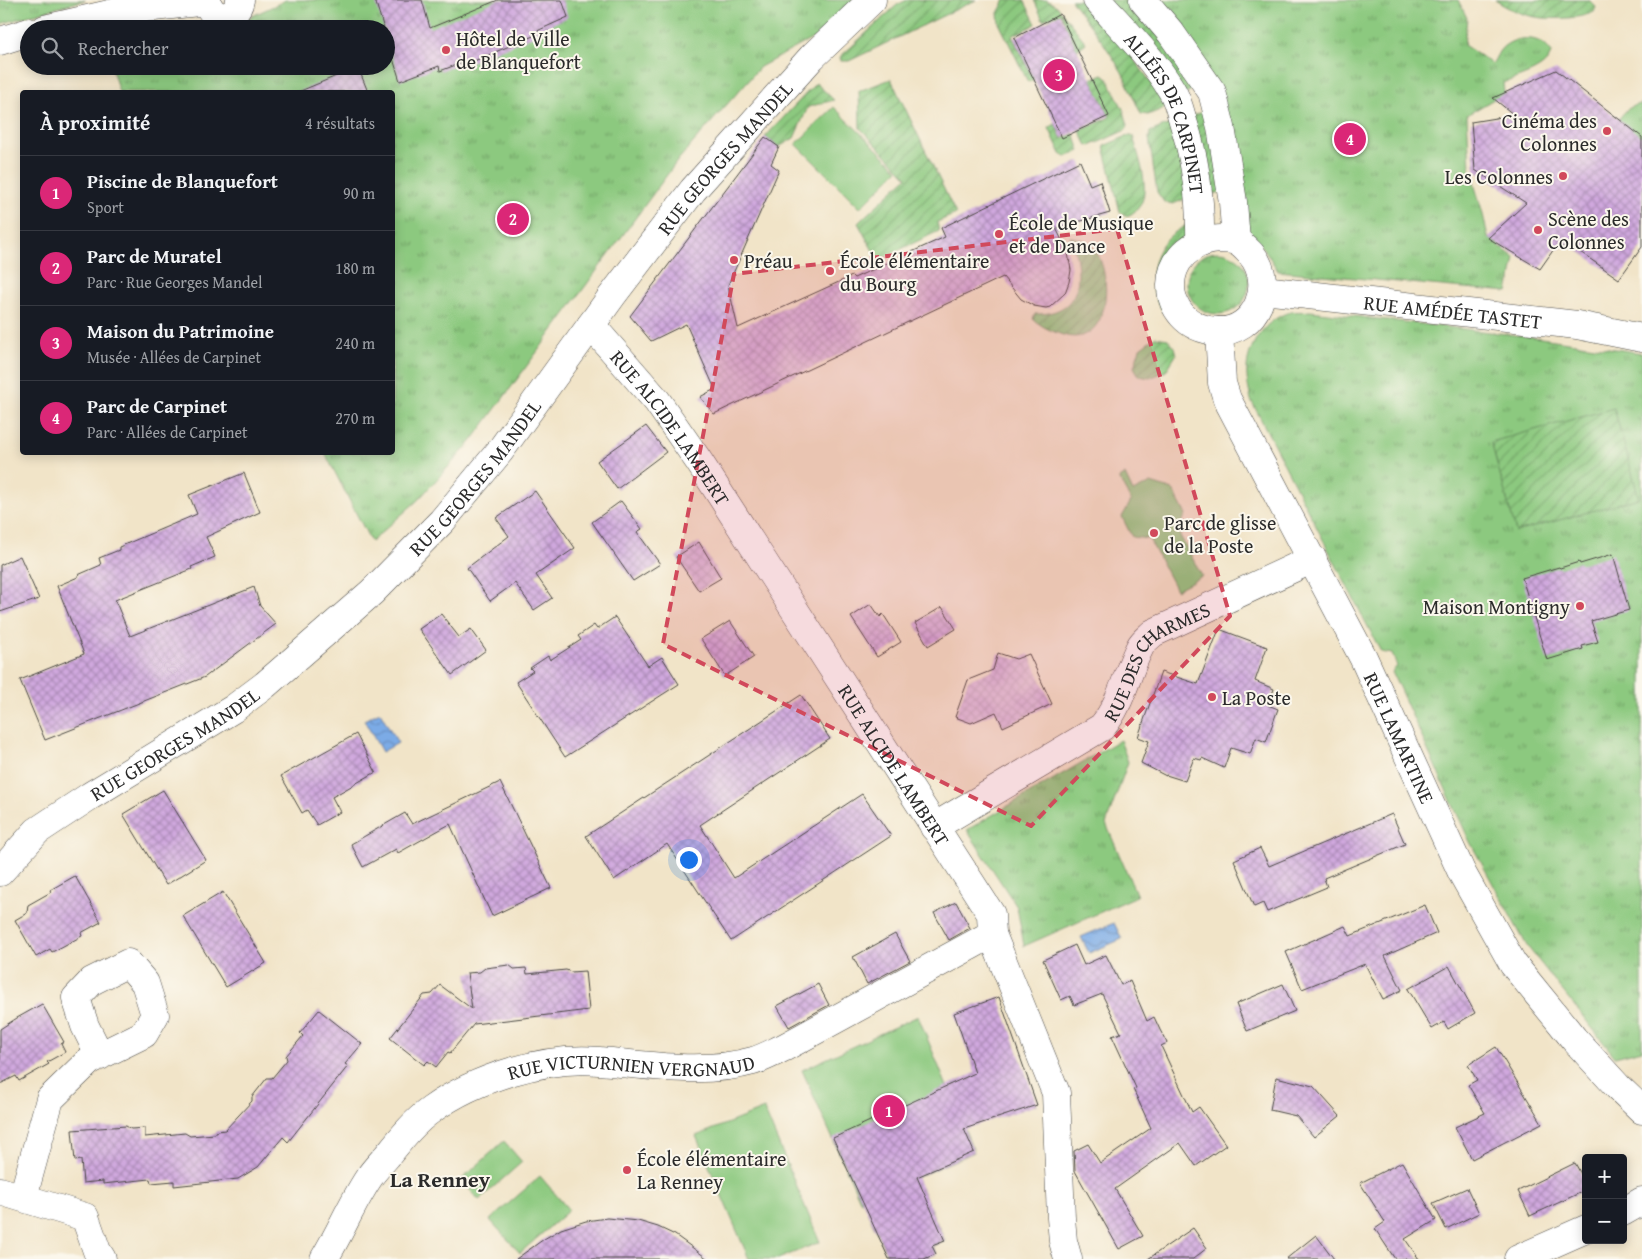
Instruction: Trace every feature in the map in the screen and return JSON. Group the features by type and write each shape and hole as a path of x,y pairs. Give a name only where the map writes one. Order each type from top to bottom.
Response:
{"street":[{"path":"84,20 127,10 207,0 208,6 215,14 226,16 236,11 240,0"},
{"name":"RUE GEORGES MANDEL","path":"0,872 37,831 90,796 234,709 265,685 372,592 442,521 500,452 591,325 694,190 806,63 872,0"},
{"name":"ALLÉES DE CARPINET","path":"1097,0 1150,59 1174,97 1190,142 1198,182 1200,242"},
{"name":"ALLÉES DE CARPINET","path":"1143,0 1171,33 1212,92 1222,127 1233,202 1236,241"},
{"path":"0,41 20,35"},
{"path":"1215,239 1236,241 1256,260 1262,274 1263,290 1260,302 1248,318 1232,328 1219,331 1204,329 1190,323 1179,312 1172,298 1171,282 1173,270 1179,258 1188,249 1200,242 1215,239"},
{"name":"RUE AMÉDÉE TASTET","path":"1263,290 1577,324 1642,338"},
{"name":"RUE ALCIDE LAMBERT","path":"591,325 657,401 698,460 991,914 992,934 1056,1093 1061,1218 1063,1241 1068,1259"},
{"name":"RUE LAMARTINE","path":"1219,331 1222,383 1228,399 1363,656 1462,873 1512,964 1574,1039 1642,1110"},
{"name":"RUE DES CHARMES","path":"934,827 1102,727 1110,718 1119,701 1140,646 1153,633 1313,559"},
{"name":"RUE VICTURNIEN VERGNAUD","path":"324,1259 368,1178 405,1134 431,1109 467,1089 524,1068 557,1062 596,1060 671,1068 715,1068 754,1061 785,1048 992,934"},
{"path":"100,1056 89,1061 50,1099 11,1194 85,1217 97,1251 102,1259"},
{"path":"1627,1210 1642,1201"},
{"path":"1518,1259 1582,1231"}],"highlighted area":[{"path":"1117,229 1230,616 1031,826 663,644 734,274"}],"green space":[{"path":"0,0 85,0 0,24"},
{"path":"286,0 854,0 821,34 760,67 678,160 471,442 418,500 371,542 326,455 395,455 395,90 118,90 114,75 395,75 395,20 244,20"},
{"path":"907,0 976,0 849,61 841,61 840,57 897,5"},
{"path":"1005,0 1024,0 1036,24 1012,36 1034,80 1028,82 999,23 998,13"},
{"path":"1034,0 1046,0 1057,6 1086,43 1077,50 1061,13 1043,20"},
{"path":"1071,0 1089,0 1169,106 1148,115 1141,114 1122,72"},
{"path":"1107,0 1135,0 1198,85 1182,96"},
{"path":"1152,0 1458,0 1467,18 1464,45 1492,64 1501,49 1515,40 1535,40 1546,46 1551,52 1545,64 1532,72 1503,83 1504,93 1467,115 1470,170 1488,237 1515,258 1508,292 1278,271 1265,250 1246,231 1238,164"},
{"path":"1495,0 1589,0 1596,7 1594,12 1581,16 1548,18 1530,16 1512,10"},
{"path":"1103,74 1107,77 1124,111 1128,126 1126,130 1090,146 1086,144 1080,131 1110,117 1091,79"},
{"path":"891,79 956,214 937,222 939,231 878,260 858,223 907,177 860,128 859,91"},
{"path":"816,83 834,100 808,107 794,138 779,147 765,137"},
{"path":"1642,104 1642,137 1618,120 1628,109"},
{"path":"834,107 898,170 860,208 796,144"},
{"path":"1212,109 1225,192 1207,194 1191,116"},
{"path":"1177,121 1190,197 1173,204 1164,202 1157,192 1149,138 1150,132"},
{"path":"1055,124 1062,139 1074,134 1080,151 1066,157 1061,154 1049,128"},
{"path":"1127,136 1133,136 1142,169 1144,192 1142,202 1136,210 1127,216 1120,212 1104,146"},
{"path":"1194,220 1191,230 1180,242 1173,319 1162,309 1154,291 1152,272 1154,262 1157,253 1168,238"},
{"path":"1070,237 1089,243 1099,256 1104,271 1106,288 1100,319 1091,331 1079,336 1063,335 1043,327 1033,319 1035,314 1051,312 1063,307 1071,299 1076,289 1078,277 1077,264 1075,250"},
{"path":"1218,252 1235,257 1240,261 1244,266 1249,283 1244,300 1240,305 1235,309 1218,314 1201,309 1196,305 1192,300 1187,283 1192,266 1196,261 1201,257"},
{"path":"1310,311 1541,338 1642,353 1642,1050 1615,1057 1527,946 1470,842 1392,672 1397,666 1392,654 1381,652 1251,400 1247,376 1248,359 1260,334 1266,326 1281,315 1290,312"},
{"path":"1155,337 1168,339 1174,347 1176,355 1166,371 1150,378 1139,376 1134,367 1140,348"},
{"path":"1614,408 1639,498 1516,532 1491,442"},
{"name":"Parc de glisse de la Poste","path":"1125,475 1133,492 1151,483 1173,490 1186,515 1177,530 1202,576 1176,590 1149,539 1132,537 1122,517 1131,501 1119,478"},
{"path":"1120,740 1128,762 1106,824 1137,896 1024,946 1017,907 967,830"},
{"path":"918,1016 974,1152 908,1181 921,1188 945,1241 932,1246 936,1254 924,1259 889,1259 868,1213 879,1194 861,1202 802,1070"},
{"path":"764,1109 820,1242 778,1259 749,1259 696,1136"},
{"path":"504,1141 522,1162 479,1200 461,1180"},
{"path":"540,1176 569,1210 520,1253 490,1220"}],"water":[{"path":"380,712 398,743 382,752 364,720"},
{"path":"1114,923 1122,939 1089,953 1081,937"}],"building":[{"name":"Hôtel de Ville de Blanquefort","path":"375,0 422,0 430,28 498,0 562,0 568,17 537,31 538,34 462,66 461,63 440,71 439,66 400,81 395,65 395,20 381,20"},
{"path":"1060,14 1109,116 1062,138 1014,38"},
{"name":"Les Colonnes","path":"1556,70 1642,137 1642,247 1619,279 1570,245 1554,249 1540,269 1488,238 1526,203 1475,170 1471,122 1514,115 1493,98"},
{"path":"339,75 361,75 367,90 303,90"},
{"path":"765,137 779,147 771,164 779,170 728,285 738,328 852,276 854,278 945,237 941,228 1080,161 1090,185 1100,181 1110,213 1056,228 1068,253 1071,270 1065,293 1050,307 1034,306 1021,299 1003,277 714,414 700,397 715,389 686,324 651,341 630,316"},
{"path":"646,426 666,452 617,489 597,461"},
{"path":"244,473 260,512 206,537 215,557 191,567 192,569 115,600 130,636 254,587 260,606 276,624 205,677 45,740 20,680 84,654 57,586 101,565 99,558 119,550 119,547 197,514 189,495"},
{"path":"535,491 575,548 536,575 552,598 534,610 515,583 490,601 467,568 509,536 496,518"},
{"path":"621,501 642,529 637,532 660,564 633,581 592,522"},
{"path":"699,542 721,578 699,591 676,557"},
{"name":"Maison Montigny","path":"1613,554 1629,610 1591,621 1598,642 1582,646 1583,649 1547,660 1522,578"},
{"path":"20,556 39,599 0,612 0,565"},
{"path":"871,604 880,617 883,614 901,642 877,657 851,617"},
{"path":"942,607 956,629 928,646 915,623"},
{"path":"441,614 459,637 471,629 486,650 452,675 419,629"},
{"path":"615,617 648,666 662,657 679,684 565,757 516,682 533,671 530,668 548,656 550,660 581,640 578,636 594,625 597,629"},
{"path":"730,621 754,657 725,676 701,639"},
{"name":"La Poste","path":"1219,629 1267,647 1255,681 1274,689 1268,705 1278,709 1266,742 1256,738 1250,754 1231,748 1224,768 1202,758 1201,760 1194,758 1185,781 1166,776 1141,763 1149,741 1138,737 1161,672 1198,684"},
{"path":"998,653 1016,659 1029,654 1052,704 1003,727 996,712 971,723 955,717 968,680 993,670"},
{"path":"801,695 830,739 700,825 734,878 862,794 891,836 731,941 667,844 614,880 586,836"},
{"path":"356,734 376,772 332,797 340,812 317,825 307,810 302,813 281,776"},
{"path":"500,782 551,888 492,916 450,824 398,853 396,849 363,867 351,844 405,813 412,824"},
{"path":"163,790 206,860 166,885 123,814"},
{"path":"1392,814 1405,844 1324,878 1327,887 1267,912 1263,903 1254,907 1234,860 1260,848 1269,866"},
{"path":"75,876 101,922 81,933 82,936 52,952 50,949 36,957 15,920 27,913 28,905"},
{"path":"223,892 266,963 226,987 183,916"},
{"path":"956,902 970,928 949,940 934,913"},
{"path":"1425,905 1437,933 1385,956 1402,990 1383,999 1365,964 1302,989 1286,952 1345,926 1350,936"},
{"path":"895,934 910,961 867,984 853,957"},
{"path":"1075,945 1084,965 1106,955 1121,985 1130,981 1147,1021 1154,1017 1167,1043 1161,1046 1192,1112 1199,1107 1226,1145 1196,1166 1180,1143 1115,1189 1143,1236 1119,1249 1075,1171 1074,1151 1088,1144 1100,1163 1151,1128 1133,1089 1136,1088 1112,1036 1121,1033 1102,994 1074,1005 1070,996 1061,1000 1043,960"},
{"path":"509,965 514,969 526,968 527,974 566,970 571,972 585,971 589,1010 474,1024 436,1067 428,1061 424,1065 390,1038 424,995 432,994 440,985 472,1009 467,973 480,972 485,968"},
{"path":"1449,966 1475,1013 1448,1029 1444,1022 1432,1029 1408,989"},
{"path":"818,984 829,1005 789,1027 777,1006"},
{"path":"1283,984 1295,1011 1247,1031 1236,1004"},
{"path":"999,997 1037,1105 964,1129 974,1152 917,1177 945,1241 932,1246 936,1254 924,1259 889,1259 833,1138 975,1073 954,1013"},
{"path":"42,1004 64,1042 61,1044 65,1052 47,1062 49,1064 19,1081 16,1076 0,1084 0,1029"},
{"path":"319,1010 362,1044 345,1064 348,1066 288,1142 283,1137 258,1167 238,1179 174,1186 174,1181 151,1183 150,1179 103,1184 103,1181 83,1183 81,1160 75,1161 72,1130 126,1126 131,1129 145,1128 145,1137 185,1133 190,1136 215,1134 217,1131 225,1130 252,1101 252,1097 267,1078 272,1078 287,1060 286,1056 303,1036 300,1033"},
{"path":"1496,1047 1542,1123 1472,1159 1455,1127 1485,1113 1468,1085 1477,1080 1468,1065"},
{"path":"1276,1077 1313,1086 1340,1116 1314,1137 1296,1116 1270,1110"},
{"path":"1402,1162 1436,1220 1405,1239 1419,1259 1395,1259 1375,1229 1385,1222 1360,1183"},
{"path":"1575,1163 1582,1176 1582,1192 1530,1216 1518,1191"},
{"path":"1467,1188 1479,1213 1446,1229 1433,1203"},
{"path":"607,1218 638,1221 658,1227 675,1235 708,1259 516,1259 561,1229 586,1221"},
{"path":"1193,1228 1207,1248 1193,1259 1148,1259"},
{"path":"1316,1235 1334,1259 1286,1259"}],"place":[{"name":"Hôtel de Ville de Blanquefort","path":"446,50"},
{"name":"Maison du Patrimoine","path":"1059,75"},
{"name":"Cinéma des Colonnes","path":"1607,131"},
{"name":"Parc de Carpinet","path":"1350,139"},
{"name":"Les Colonnes","path":"1563,176"},
{"name":"Parc de Muratel","path":"513,219"},
{"name":"Scène des Colonnes","path":"1538,230"},
{"name":"École de Musique et de Dance","path":"999,234"},
{"name":"Préau","path":"734,260"},
{"name":"École élémentaire du Bourg","path":"830,271"},
{"name":"Parc de glisse de la Poste","path":"1154,533"},
{"name":"Maison Montigny","path":"1580,606"},
{"name":"La Poste","path":"1212,697"},
{"name":"Piscine de Blanquefort","path":"889,1111"},
{"name":"École élémentaire La Renney","path":"627,1170"}],"district":[{"name":"La Renney","path":"440,1179"}]}
